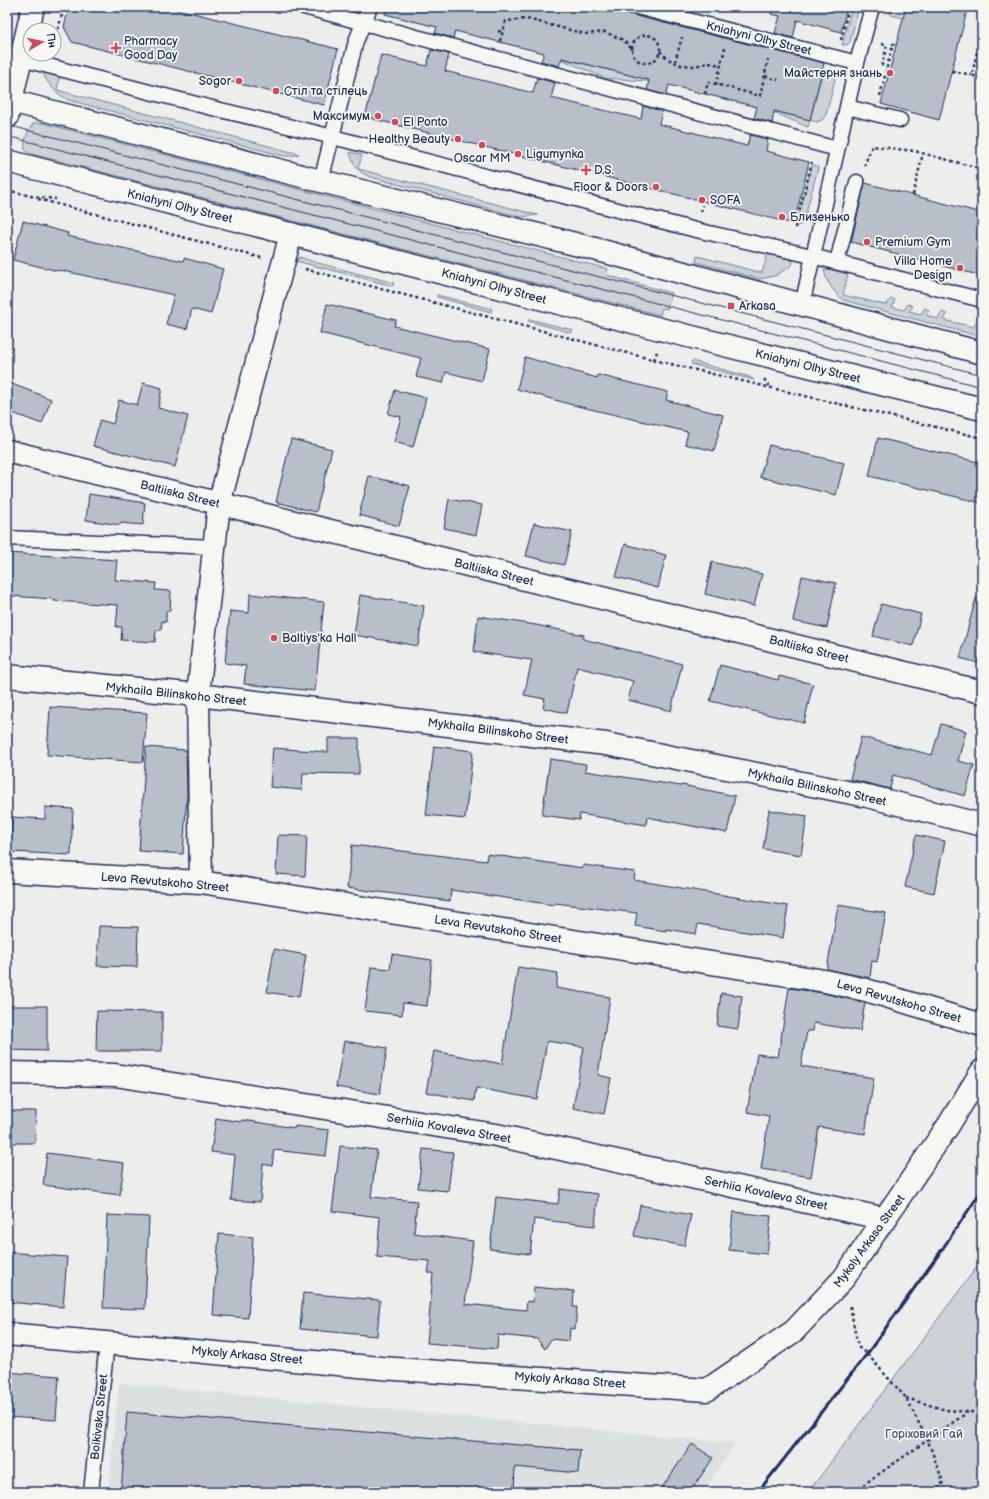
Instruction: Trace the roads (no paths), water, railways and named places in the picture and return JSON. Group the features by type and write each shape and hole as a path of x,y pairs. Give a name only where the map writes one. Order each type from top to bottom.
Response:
{"street":[{"path":"33,7 8,106 592,248 802,306 982,353"},
{"name":"Kniahyni Olhy Street","path":"7,161 664,330 982,409"},
{"path":"201,882 198,696 219,504 291,234"},
{"name":"Baltiiska Street","path":"7,451 982,692"},
{"name":"Mykhaila Bilinskoho Street","path":"7,676 198,696 606,744 867,796 982,825"},
{"name":"Leva Revutskoho Street","path":"7,871 201,882 825,981 866,990 982,1025"},
{"name":"Mykoly Arkasa Street","path":"7,1334 381,1368 707,1390 794,1331 844,1278 886,1219 948,1126 982,1071"},
{"name":"Serhiia Kovaleva Street","path":"7,1073 115,1074 496,1135 886,1219"}],"lane":[{"path":"304,7 837,149"},
{"path":"321,181 356,41 370,7"},
{"name":"Kniahyni Olhy Street","path":"637,7 709,30 857,64"},
{"path":"802,306 837,149 872,7"},
{"path":"21,59 696,230 837,262 982,300"},
{"path":"847,107 900,120"},
{"path":"837,262 857,182"},
{"path":"7,538 214,547"},
{"name":"Boikivska Street","path":"91,1492 107,1343"}],"tram line":[{"path":"7,125 982,375"},
{"path":"7,136 982,387"}],"railway":[{"path":"758,1492 867,1354 941,1251 982,1190"}],"place":[{"name":"Pharmacy Good Day","path":"116,48"},
{"name":"Майстерня знань","path":"890,73"},
{"name":"Sogor","path":"239,81"},
{"name":"Стіл та стілець","path":"276,91"},
{"name":"Максимум","path":"378,116"},
{"name":"El Ponto","path":"395,122"},
{"name":"Healthy Beauty","path":"458,139"},
{"name":"Oscar MM","path":"482,145"},
{"name":"Ligumynka","path":"518,154"},
{"name":"D.S.","path":"586,170"},
{"name":"Floor & Doors","path":"656,187"},
{"name":"SOFA","path":"702,200"},
{"name":"Близенько","path":"782,217"},
{"name":"Premium Gym","path":"867,242"},
{"name":"Villa Home Design","path":"960,268"},
{"name":"Arkasa","path":"731,306"},
{"name":"Baltiysʹka Hall","path":"274,638"}],"park label":[{"name":"Горіховий Гай","path":"924,1434"}]}
